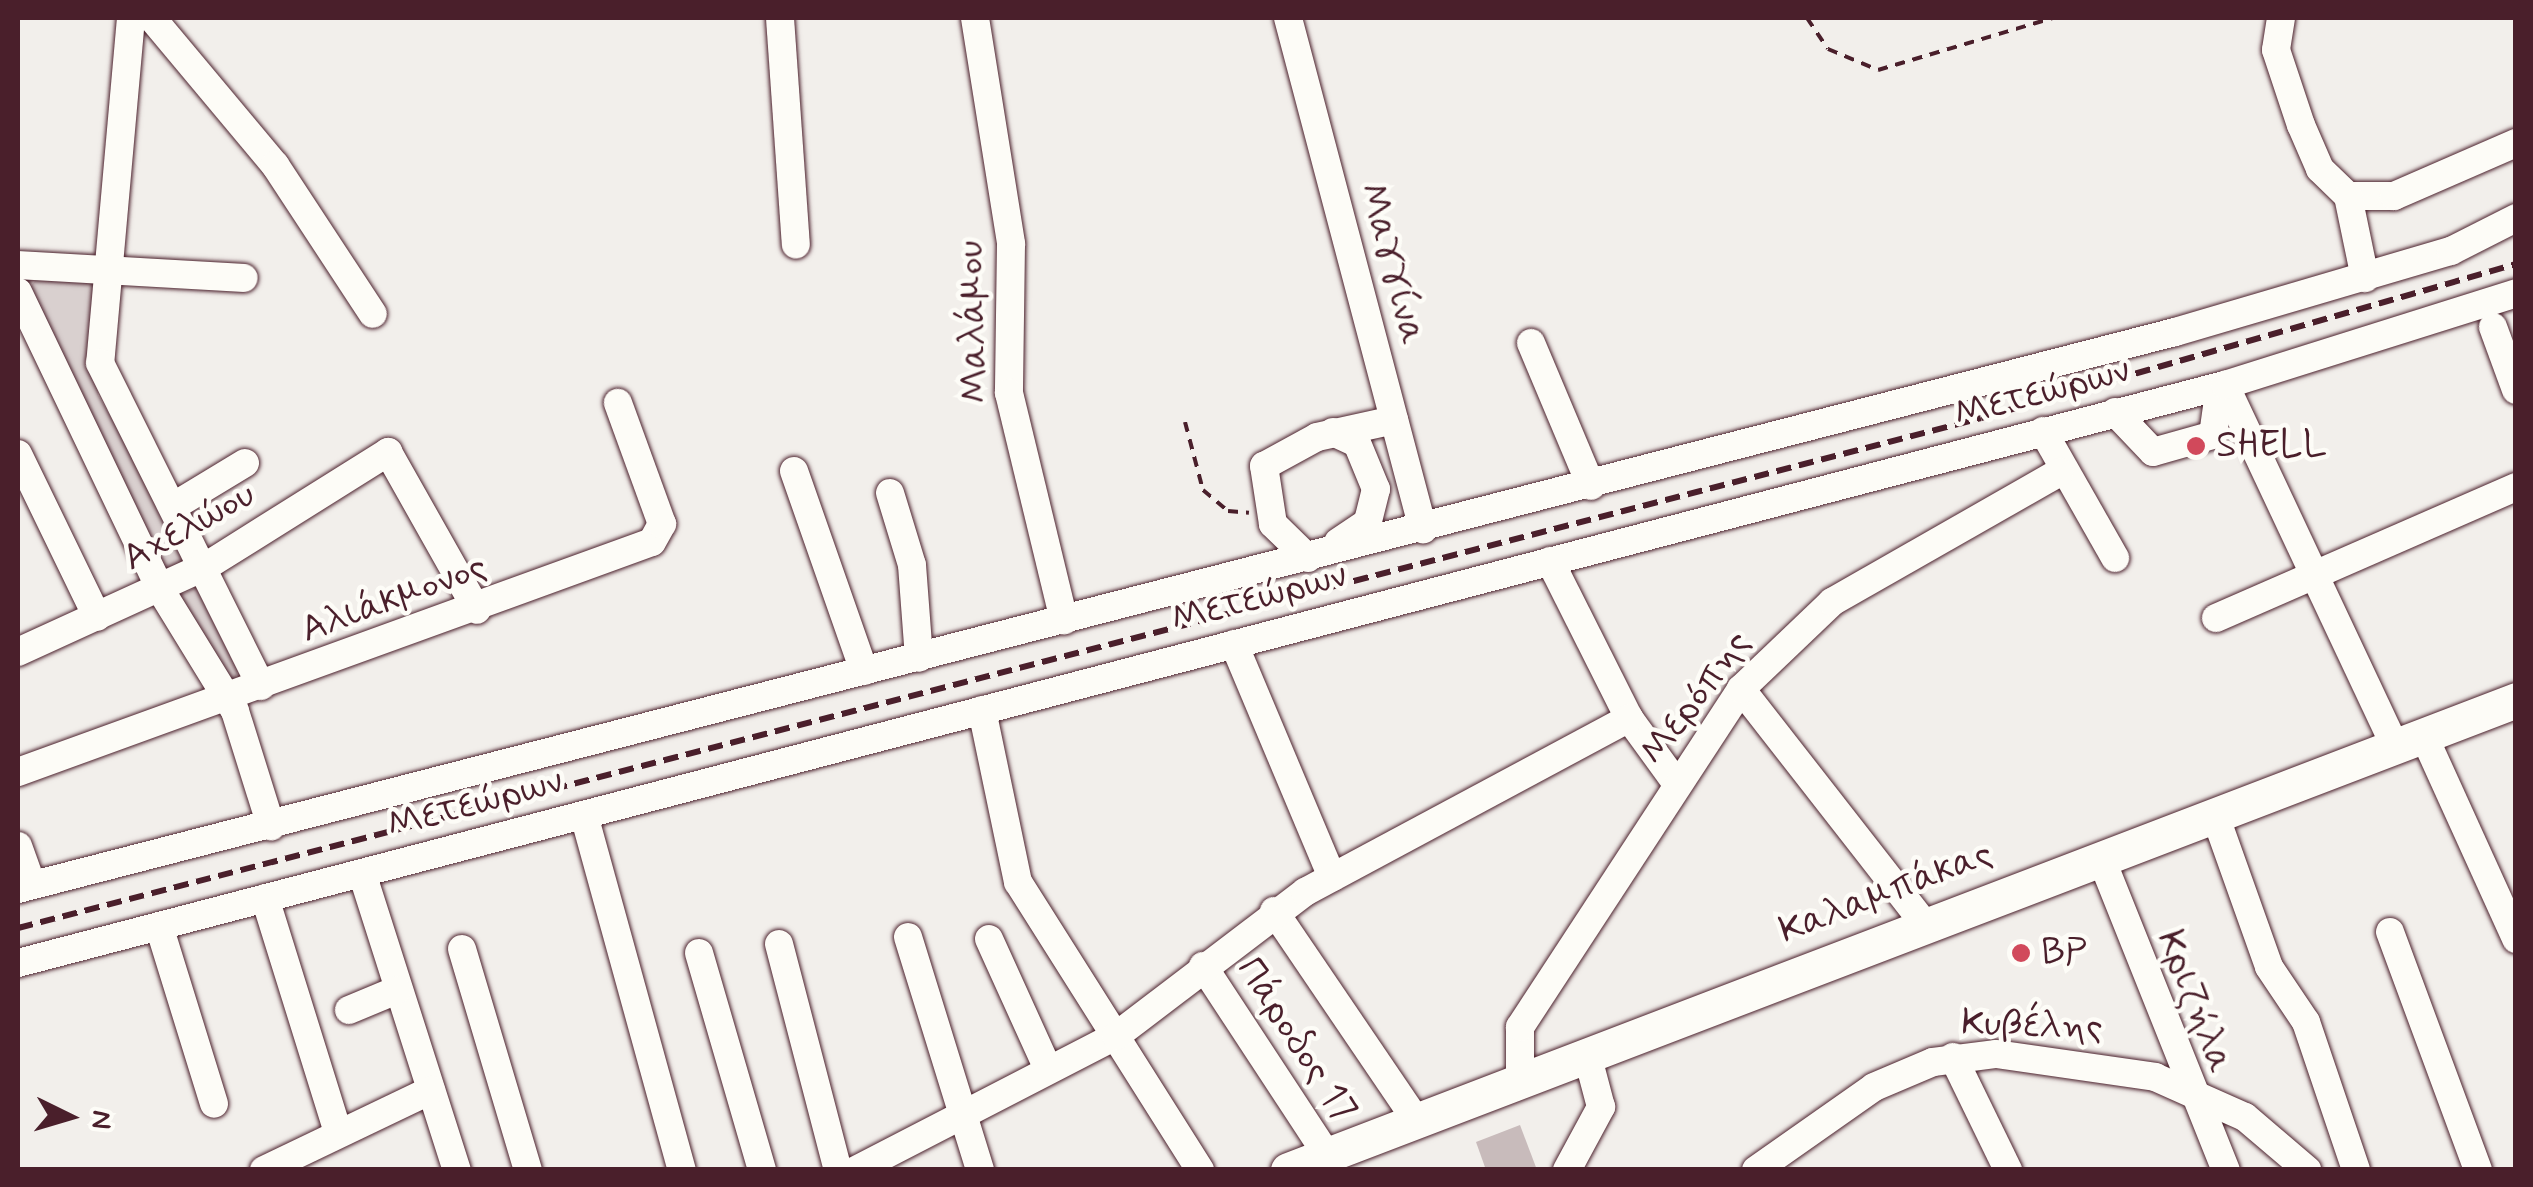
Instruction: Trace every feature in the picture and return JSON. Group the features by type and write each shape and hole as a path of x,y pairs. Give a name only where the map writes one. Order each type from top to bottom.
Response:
{"main road":[{"name":"Καλαμπάκας","path":"1288,1170 1347,1156 1416,1120 1924,922 2516,700"}],"street":[{"path":"131,18 106,266 104,378 208,565 262,686"},
{"path":"152,18 275,165 374,314"},
{"path":"780,18 796,244"},
{"name":"Μαλάμου","path":"975,18 1011,244 1009,393 1064,620"},
{"name":"Μαγγίνα","path":"1288,18 1423,529"},
{"path":"2280,18 2276,50 2320,169 2348,196 2365,278"},
{"path":"2348,196 2411,190 2516,144"},
{"path":"18,846 25,887 271,826 1303,555 1591,486 2365,278 2468,245 2516,218"},
{"path":"18,265 106,266 244,278"},
{"path":"18,292 160,588 228,699 271,826"},
{"name":"Μετεώρων","path":"18,964 2223,386 2516,294"},
{"path":"2493,328 2516,390"},
{"path":"1532,342 1591,486"},
{"path":"2115,412 2152,452 2213,434 2223,386"},
{"path":"2223,386 2256,465 2516,939"},
{"name":"Αλιάκμονος","path":"18,772 477,610 658,538 662,524 618,404"},
{"path":"1303,555 1269,512 1264,466 1333,432 1394,420"},
{"path":"2042,431 2060,472 2115,558"},
{"path":"1333,432 1357,443 1376,489 1368,522 1336,547"},
{"name":"Αχελώου","path":"18,652 208,565 388,452 477,610"},
{"path":"18,454 98,617"},
{"path":"174,506 245,463"},
{"path":"794,471 864,671"},
{"name":"Μερόπης","path":"1520,1080 1520,1027 1741,689 1832,602 2060,472"},
{"path":"2216,618 2516,487"},
{"path":"890,493 912,565 920,658"},
{"path":"1550,560 1629,718 1677,784"},
{"path":"1234,644 1332,877"},
{"path":"1741,689 1924,922"},
{"path":"982,710 1018,882 1200,1170"},
{"path":"856,1170 1116,1036 1274,911 1629,718"},
{"path":"584,814 682,1170"},
{"path":"2215,815 2269,968 2306,1022 2356,1170"},
{"name":"Κριζήλα","path":"2101,858 2186,1088 2226,1170"},
{"path":"362,873 456,1170"},
{"path":"265,898 338,1134"},
{"path":"1274,911 1416,1120"},
{"path":"159,926 214,1104"},
{"path":"2390,932 2478,1170"},
{"path":"908,937 980,1170"},
{"path":"989,939 1048,1070"},
{"path":"779,944 838,1170"},
{"path":"462,948 528,1170"},
{"path":"698,953 762,1170"},
{"name":"Πάροδος 17","path":"1204,966 1347,1156"},
{"path":"349,1010 397,990"},
{"path":"1567,1170 1602,1106 1587,1054"},
{"path":"1953,1057 2008,1170"},
{"name":"Κυβέλης","path":"1756,1170 1854,1098 1953,1057 2089,1062 2186,1088 2260,1127 2307,1170"},
{"path":"264,1170 431,1090"}],"path":[{"path":"1807,18 1828,49 1878,70 2052,18"},
{"path":"1185,422 1203,490 1228,511 1269,512"}],"shaded area":[{"path":"38,277 92,281 98,395 194,561 169,578 27,291"},
{"path":"205,583 239,667 232,689 178,596"}],"building":[{"path":"1520,1125 1537,1170 1486,1170 1476,1142"}],"railway":[{"path":"18,928 1981,418 2516,264"}],"place":[{"name":"SHELL","path":"2196,446"},
{"name":"BP","path":"2021,953"}]}
